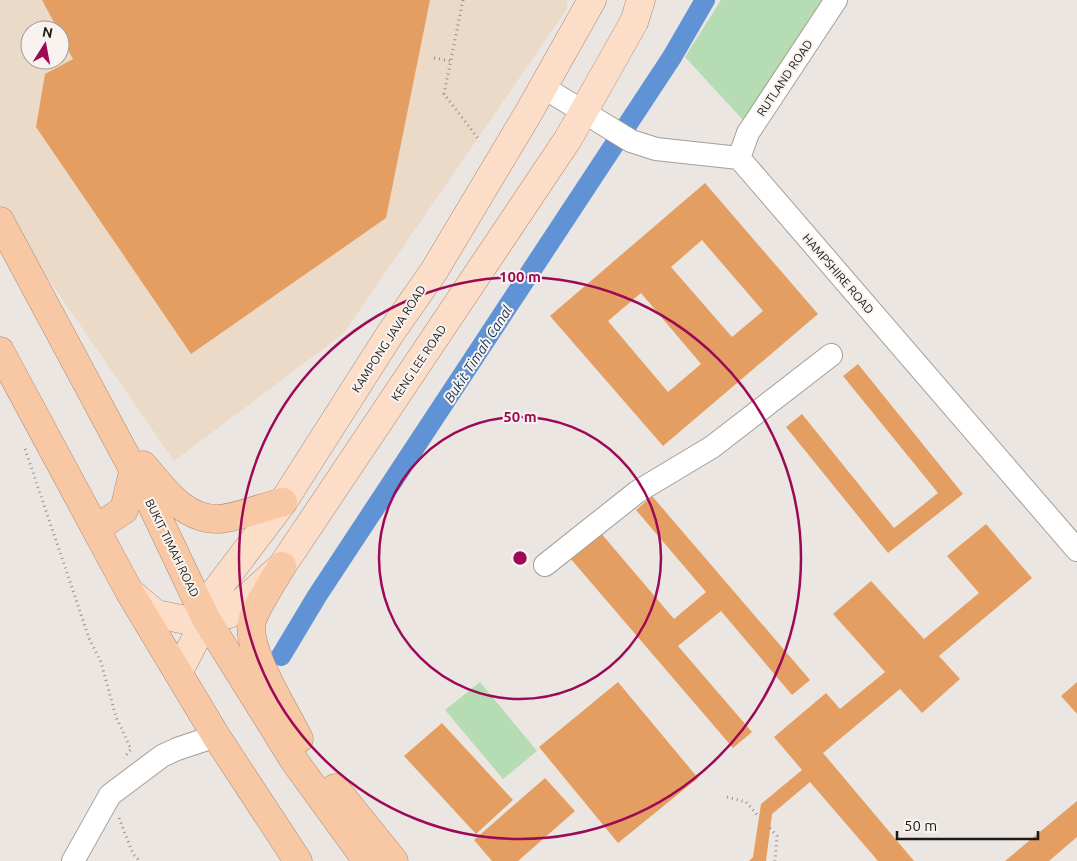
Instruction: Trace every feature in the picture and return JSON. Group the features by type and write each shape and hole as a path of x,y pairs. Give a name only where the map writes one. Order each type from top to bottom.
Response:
{"highway":[{"name":"BUKIT TIMAH ROAD","path":"0,221 149,500 206,619 294,762 367,861"},
{"path":"0,352 48,443 97,528 129,591 216,736 298,861"},
{"path":"104,418 171,497 197,515 220,519 283,502"},
{"path":"97,528 124,510 133,472"},
{"path":"282,566 252,621 252,638 258,660 299,739 320,770 394,861"}],"main road":[{"name":"KAMPONG JAVA ROAD","path":"179,672 206,619 208,604 215,592 283,502 390,334 434,271 592,0"},
{"name":"KENG LEE ROAD","path":"129,591 156,614 186,620 206,619 229,614 282,566 568,139 592,117 634,22 641,0"}],"street":[{"name":"RUTLAND ROAD","path":"739,158 748,133 836,0"},
{"path":"543,87 631,141 656,149 739,158"},
{"name":"HAMPSHIRE ROAD","path":"739,158 1077,550"},
{"path":"545,564 637,492 712,447 832,355"},
{"path":"73,861 110,795 162,756 216,736"}],"path":[{"path":"463,0 444,94 480,141"},
{"path":"434,58 450,61"},
{"path":"24,445 89,638 101,662 116,717 130,749 121,763"},
{"path":"110,795 130,842 132,854 140,861"},
{"path":"727,797 746,802 759,817"},
{"path":"770,828 777,836 775,861"}],"shaded area":[{"path":"0,0 567,0 567,9 343,334 174,461 0,209"}],"green space":[{"path":"721,0 823,0 743,120 685,57"},
{"path":"480,682 537,751 503,779 445,710"}],"building":[{"path":"42,0 430,0 386,218 191,354 36,127 45,74 52,70 70,70 70,61 73,59 70,53 70,20 53,20"},
{"path":"705,183 818,314 663,446 550,316","holes":["702,240 763,311 732,337 671,267","641,293 701,364 668,392 608,321"]},
{"path":"858,364 963,494 888,553 786,427 802,414 894,528 938,493 843,376"},
{"path":"652,496 810,680 792,695 721,611 678,646 752,732 733,748 570,558 600,532 674,619 706,592 636,510"},
{"path":"986,524 1032,578 939,656 960,679 922,713 900,689 823,753 914,861 878,861 810,782 772,814 766,861 749,861 753,857 761,804 802,770 774,737 826,693 840,709 885,672 833,614 871,581 924,639 979,593 947,556"},
{"path":"618,682 698,778 618,843 539,747"},
{"path":"1077,682 1077,714 1061,696"},
{"path":"442,723 513,800 476,834 404,756"},
{"path":"545,778 575,811 518,861 492,861 474,840"},
{"path":"1077,801 1077,837 1049,861 1005,861"}],"waterway":[{"name":"Bukit Timah Canal","path":"281,656 317,596 672,57 705,0"}]}
